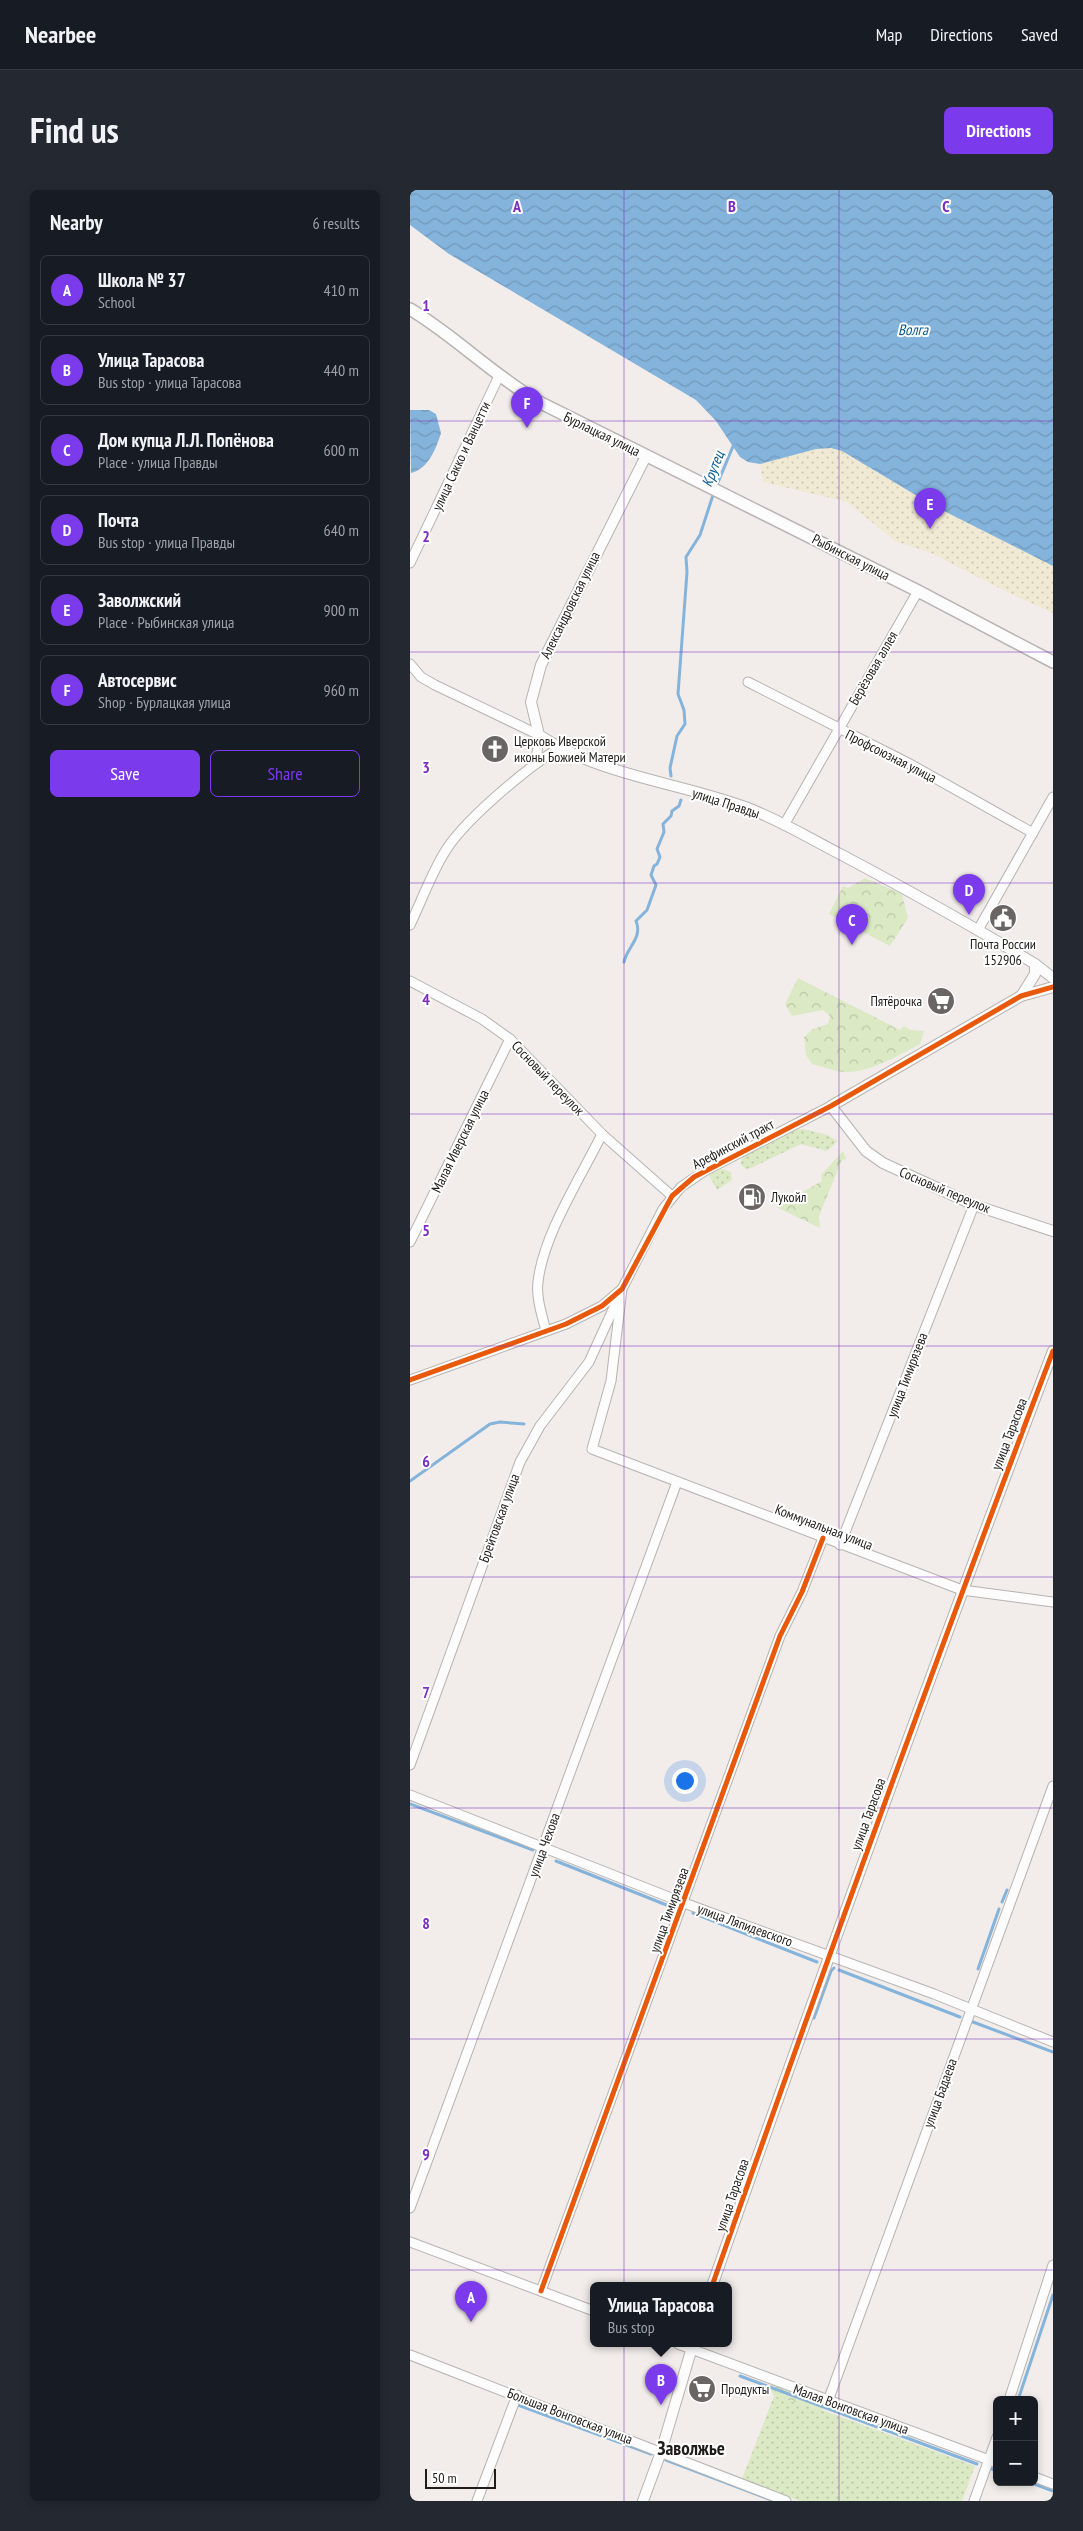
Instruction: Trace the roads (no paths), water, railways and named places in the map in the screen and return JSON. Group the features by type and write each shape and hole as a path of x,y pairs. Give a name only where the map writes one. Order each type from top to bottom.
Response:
{"main road":[{"name":"Бурлацкая улица","path":"410,309 452,337 499,376 568,418 646,456"},
{"name":"Рыбинская улица","path":"646,456 741,501 918,590 1053,662"}],"street":[{"name":"улица Сакко и Ванцетти","path":"410,563 499,376"},
{"name":"Александровская улица","path":"536,762 539,735 531,702 541,665 646,456"},
{"name":"Берёзовая аллея","path":"784,825 918,590"},
{"name":"улица Правды","path":"410,664 421,677 539,735 559,748 639,777 746,807 784,825 978,930 1035,964 1053,978"},
{"path":"410,675 421,677"},
{"name":"Профсоюзная улица","path":"748,682 910,764 1032,833"},
{"path":"410,925 443,854 464,827 536,762 559,748"},
{"path":"978,930 1053,797"},
{"name":"улица Правды","path":"1035,964 1053,971"},
{"path":"1021,996 1035,974 1035,964"},
{"name":"Сосновый переулок","path":"410,981 468,1011 510,1039 602,1134 672,1196"},
{"name":"Арефинский тракт","path":"410,1380 586,1315 612,1299 622,1289 672,1196 706,1170 832,1106 1021,996 1053,987"},
{"name":"Малая Иверская улица","path":"410,1242 510,1039"},
{"name":"Сосновый переулок","path":"832,1106 859,1144 883,1163 974,1204 1053,1231"},
{"path":"546,1331 538,1296 538,1281 544,1258 550,1238 602,1134"},
{"name":"улица Тимирязева","path":"840,1545 974,1204"},
{"name":"Коммунальная улица","path":"622,1289 611,1381 592,1449 962,1590 1053,1602"},
{"name":"Брейтовская улица","path":"410,1765 520,1462 540,1426 589,1362 622,1289"},
{"name":"улица Тарасова","path":"713,2282 828,1954 962,1590 1053,1352"},
{"name":"улица Чехова","path":"410,2208 677,1482"},
{"name":"улица Тимирязева","path":"541,2291 780,1636 802,1592 822,1538"},
{"name":"улица Бадаева","path":"828,2401 1053,1786"},
{"name":"улица Ляпидевского","path":"410,1794 684,1903 828,1954 1053,2042"},
{"path":"410,2242 590,2309"},
{"path":"1010,2396 1053,2265"},
{"path":"643,2501 661,2452 692,2347"},
{"name":"Малая Вонговская улица","path":"694,2347 828,2401 993,2462"},
{"name":"Большая Вонговская улица","path":"410,2355 786,2501"},
{"path":"477,2501 517,2395"},
{"path":"974,2501 993,2462"},
{"path":"1038,2478 1053,2484"}],"water":[{"name":"Волга","path":"410,190 1053,190 1053,566 934,506 842,451 831,448 816,449 760,464 748,462 740,457 716,421 696,400 449,254 410,225"},
{"path":"410,410 429,410 436,414 441,433 431,458 417,471 411,473"}],"waterway":[{"name":"Крутец","path":"716,487 734,444"},
{"name":"Крутец","path":"671,776 670,768 677,736 685,724 684,710 678,694 687,572 686,557 700,535 714,492"},
{"path":"624,962 638,932 636,921 647,910 656,885 651,875 660,857 657,849 664,832 663,824 671,816 672,811 679,806 681,800"},
{"path":"410,1481 490,1424 500,1422 524,1424"},
{"path":"410,1804 533,1850"},
{"path":"556,1861 674,1908"},
{"path":"1002,1902 1007,1890"},
{"path":"978,1969 999,1909"},
{"path":"693,1913 817,1962"},
{"path":"814,2018 831,1971 834,1968"},
{"path":"839,1970 960,2017"},
{"path":"973,2022 1053,2052"},
{"path":"1019,2396 1053,2295"},
{"path":"740,2376 977,2464"},
{"path":"518,2405 651,2454"},
{"path":"666,2460 774,2501"},
{"path":"1038,2485 1053,2491"}],"place":[{"name":"Автосервис","path":"527,428"},
{"name":"Заволжский","path":"930,529"},
{"name":"Церковь Иверской иконы Божией Матери","path":"495,749"},
{"name":"Почта","path":"969,915"},
{"name":"Почта России 152906","path":"1003,918"},
{"name":"Дом купца Л.Л. Попёнова","path":"852,945"},
{"name":"Пятёрочка","path":"941,1001"},
{"name":"Лукойл","path":"752,1197"},
{"name":"Школа № 37","path":"471,2322"},
{"name":"Продукты","path":"702,2389"},
{"name":"Улица Тарасова","path":"661,2405"}],"district":[{"name":"Заволжье","path":"691,2448"}]}
